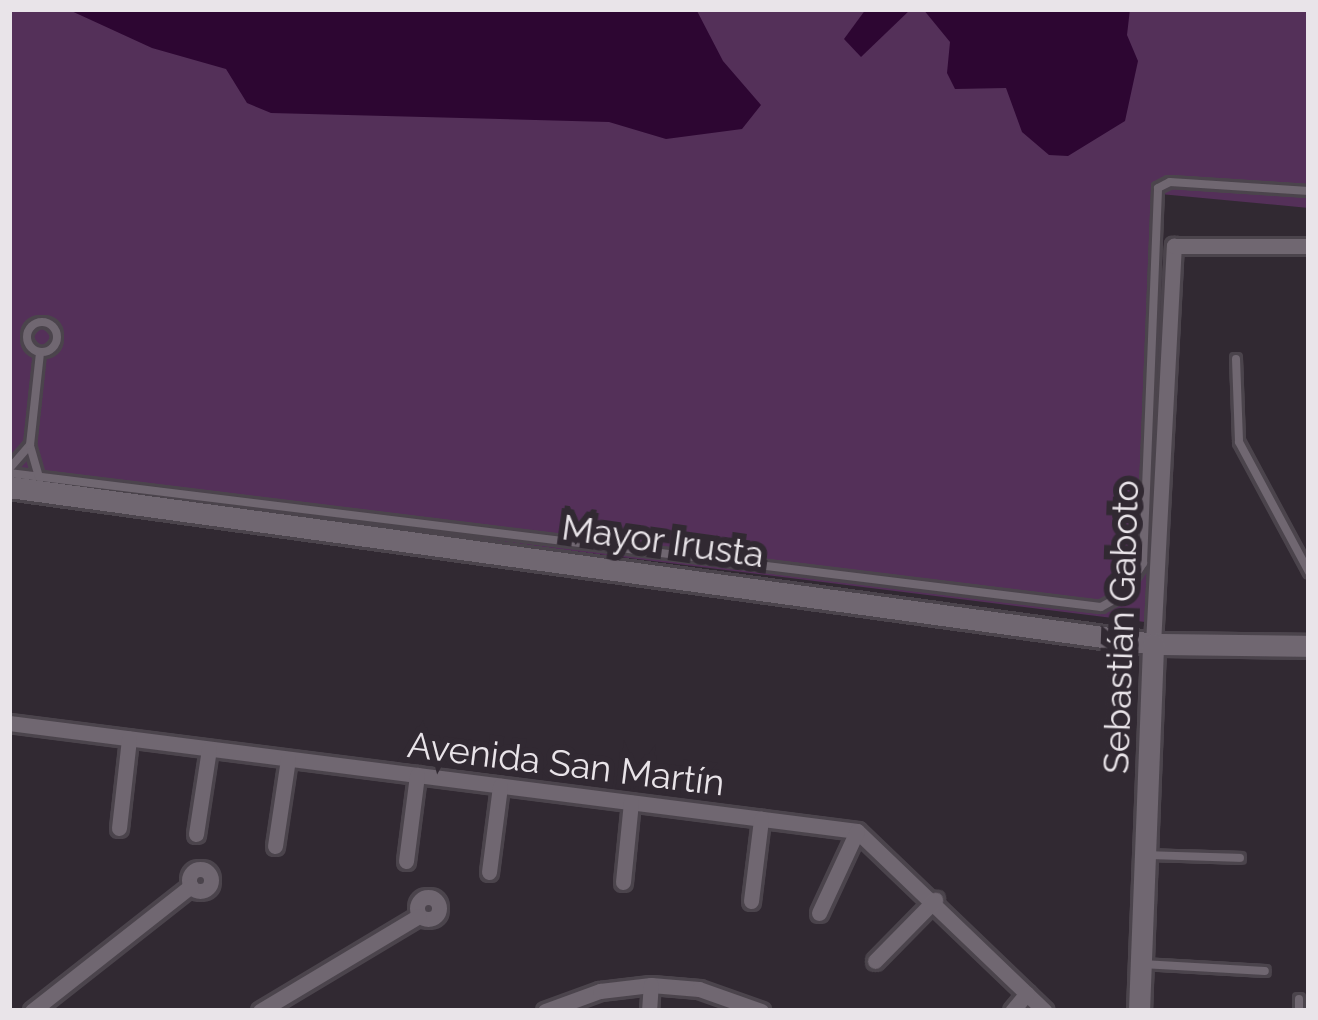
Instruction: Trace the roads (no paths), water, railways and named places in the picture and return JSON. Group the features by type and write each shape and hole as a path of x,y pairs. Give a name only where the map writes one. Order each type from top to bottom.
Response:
{"main road":[{"name":"Mayor Irusta","path":"9,487 1153,644 1309,646"},
{"name":"Sebastián Gaboto","path":"1139,1011 1153,644"}],"street":[{"name":"Sebastián Gaboto","path":"1153,644 1174,246 1309,246"},
{"name":"Avenida San Martín","path":"9,723 857,831"},
{"path":"118,828 129,739"},
{"path":"196,834 209,749"},
{"path":"275,846 288,759"},
{"path":"406,861 417,775"},
{"path":"489,872 500,786"},
{"path":"623,882 632,802"},
{"path":"751,901 761,819"},
{"path":"819,913 857,831 935,900 1045,1011"},
{"path":"32,1011 191,886"},
{"path":"875,961 935,900"},
{"path":"260,1011 419,916"},
{"path":"545,1011 600,991 652,985 699,989 761,1011"},
{"path":"649,1011 652,985"},
{"path":"1012,1011 1027,993"}],"lane":[{"path":"30,445 9,471 1101,607 1123,595 1143,563 1158,188 1170,182 1309,190"},
{"path":"39,477 30,445 40,352 28,332 45,322 58,339 40,352"},
{"path":"1236,359 1239,442 1283,537 1309,572"},
{"path":"1144,855 1240,858"},
{"path":"1140,964 1265,971"},
{"path":"1299,999 1299,1011"}]}
